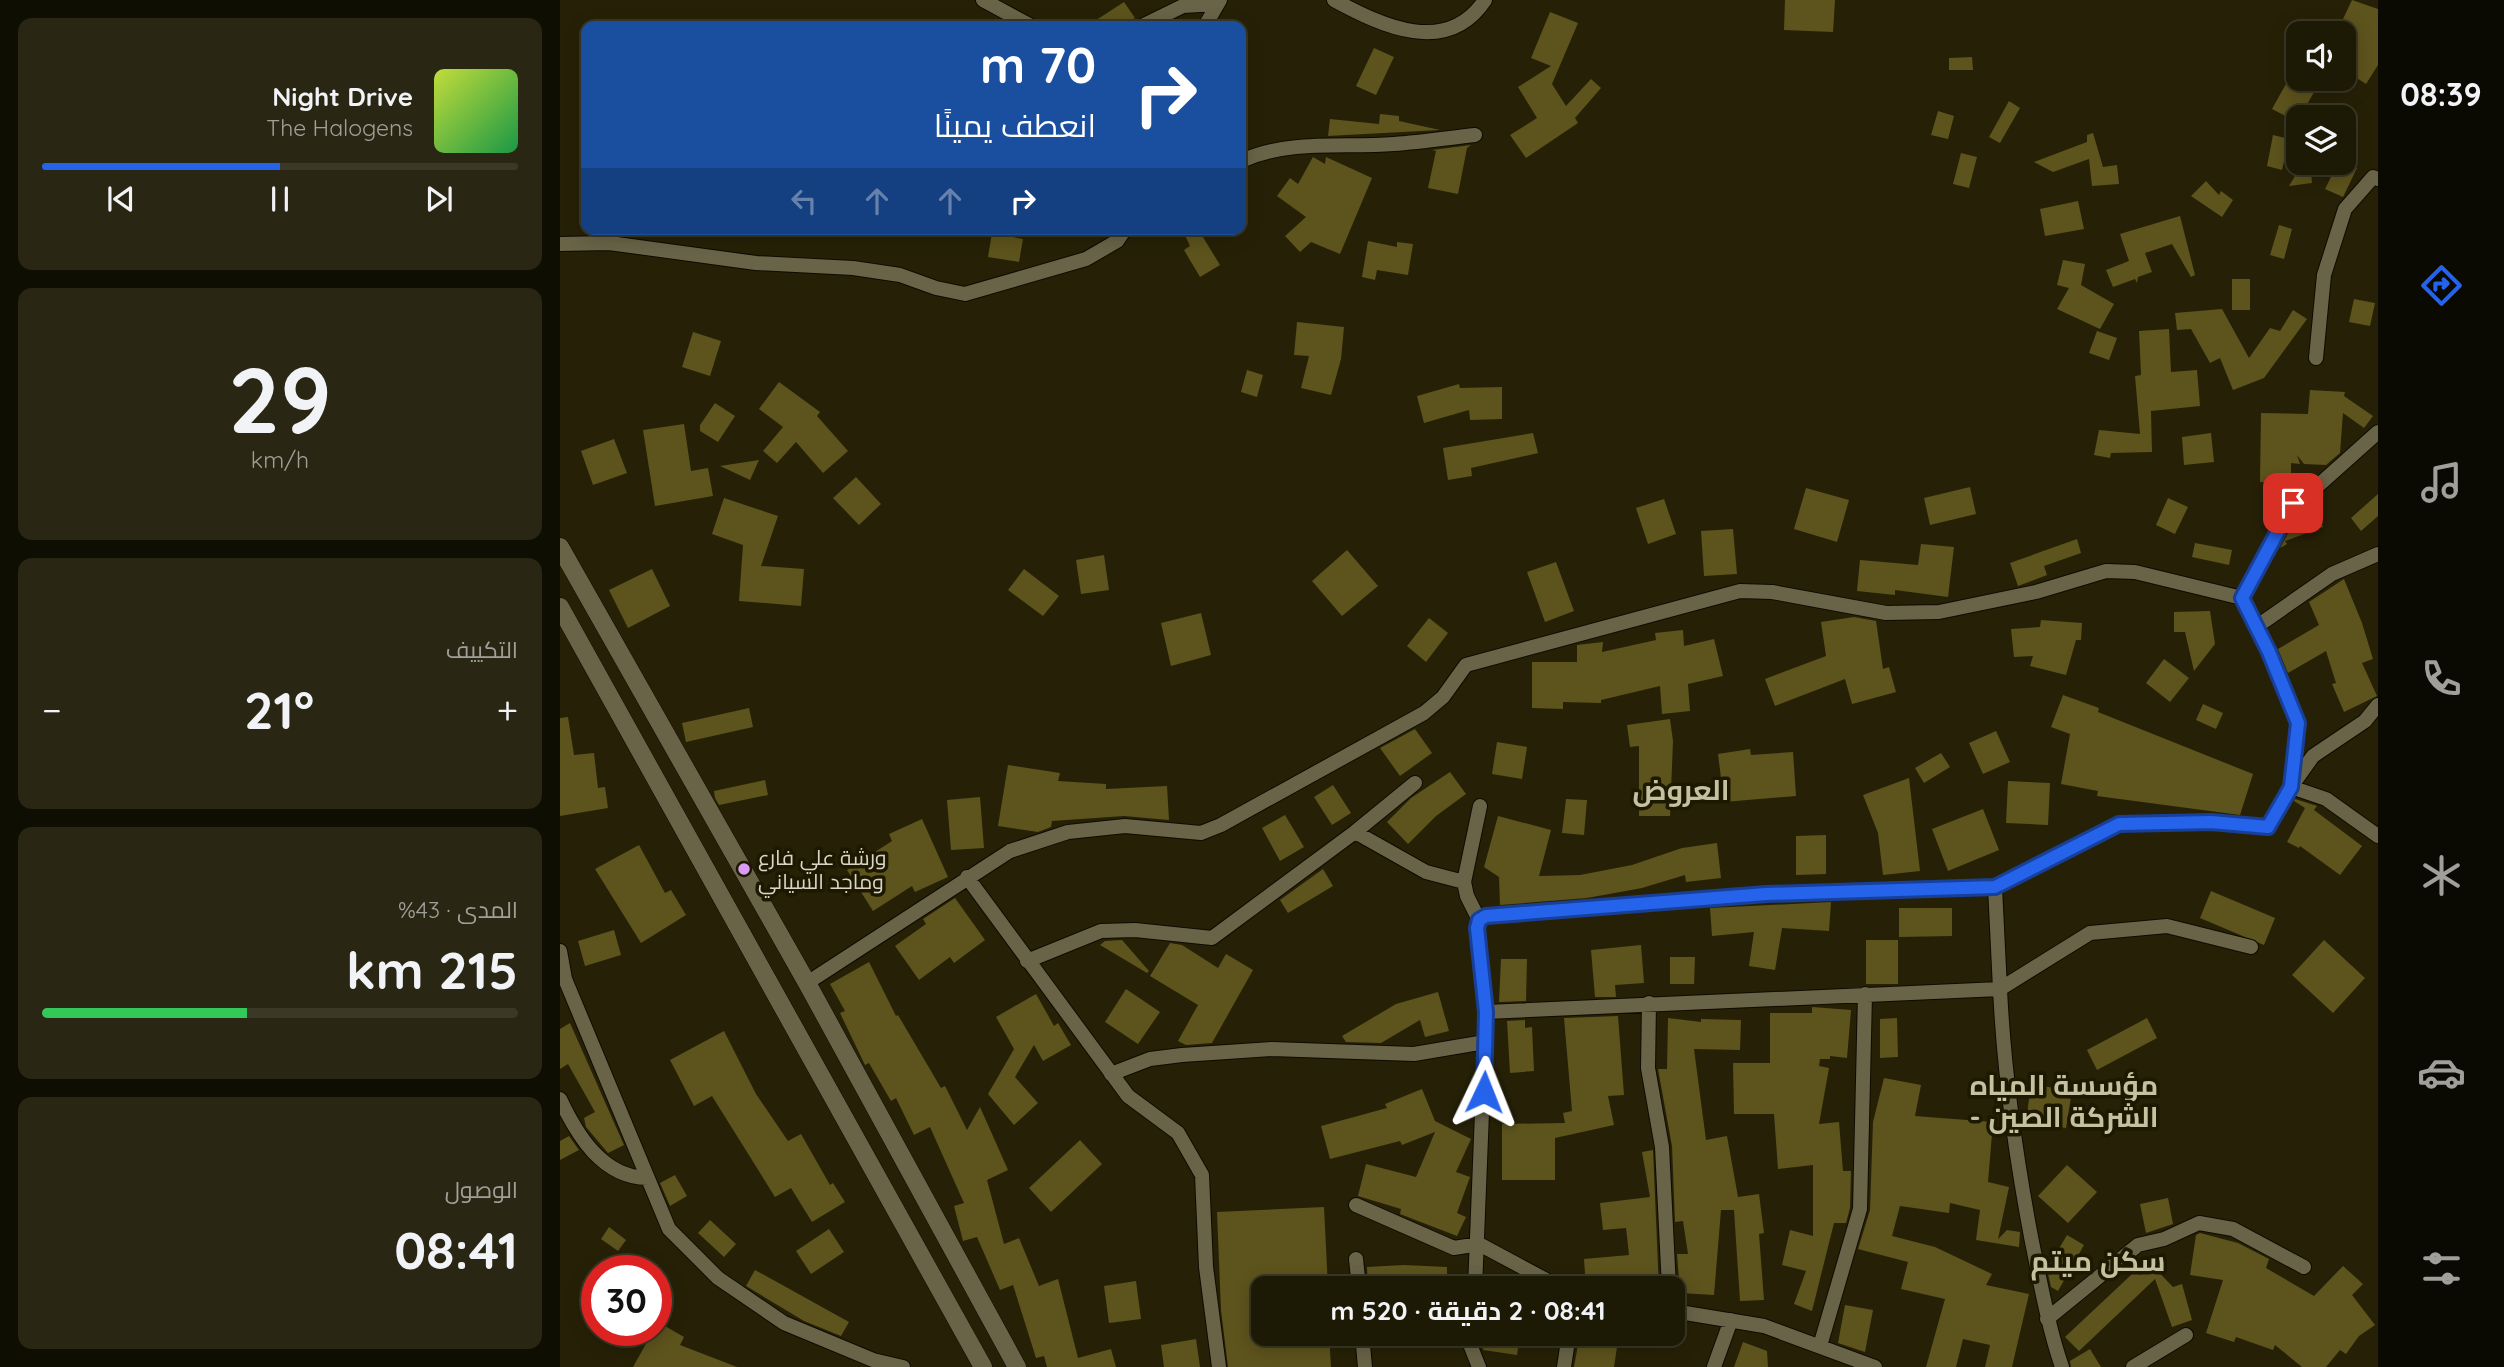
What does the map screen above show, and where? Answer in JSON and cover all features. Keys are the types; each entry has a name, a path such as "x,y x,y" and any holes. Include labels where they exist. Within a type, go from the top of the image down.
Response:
{"main road":[{"path":"560,547 807,983 1017,1367"},
{"path":"560,607 982,1364 1006,1346"},
{"path":"678,819 704,802"}],"street":[{"path":"983,0 1022,21"},
{"path":"1334,0 1366,19 1412,31 1457,29 1474,16 1485,0"},
{"path":"1152,21 1183,6 1219,2"},
{"path":"1208,21 1219,2"},
{"path":"1246,159 1266,150 1292,145 1394,144 1475,135"},
{"path":"2316,358 2323,275 2345,209 2373,177 2378,179"},
{"path":"560,244 610,243 756,263 853,268 900,275 936,288 965,293 1086,259 1117,241 1121,235"},
{"path":"2242,598 2293,503 2311,492 2378,432"},
{"path":"2256,626 2332,575 2378,554"},
{"path":"807,983 1010,851 1068,832 1125,826 1201,833 1221,825 1424,713 1443,697 1466,665 1740,591 1772,592 1886,613 1938,612 2036,592 2106,571 2135,572 2242,598 2298,723 2291,787"},
{"path":"1479,920 1486,916 1766,894 1995,887 2119,824 2211,822 2268,827 2313,756 2365,721 2378,705"},
{"path":"1027,961 1101,931 1135,930 1212,938 1355,832 1415,783"},
{"path":"2291,787 2326,799 2378,836"},
{"path":"1476,1276 1486,1012 1477,928 1479,920 1467,897 1464,882 1480,806"},
{"path":"1355,832 1426,872 1464,882"},
{"path":"967,877 1128,1096 1178,1133 1202,1175 1206,1267 1219,1367"},
{"path":"1995,887 2004,1066 2047,1319 2062,1367"},
{"path":"1486,1012 2000,989 2090,933 2167,926 2251,947"},
{"path":"560,951 565,979 669,1229 718,1278 784,1323 873,1360 903,1367"},
{"path":"1820,1346 1860,1209 1865,994"},
{"path":"1649,1003 1648,1068 1662,1147 1669,1276"},
{"path":"1111,1074 1150,1059 1182,1055 1272,1049 1414,1054 1485,1042"},
{"path":"560,1100 576,1133 606,1164 634,1178 647,1178"},
{"path":"1356,1205 1454,1248 1479,1244 1539,1276"},
{"path":"2047,1319 2138,1245 2164,1239 2199,1223 2213,1223 2233,1229 2304,1267"},
{"path":"1356,1259 1358,1276"},
{"path":"1685,1313 1764,1326 1875,1367"},
{"path":"1714,1367 1731,1320"},
{"path":"2133,1367 2186,1335"},
{"path":"1363,1346 1365,1367"},
{"path":"1471,1346 1479,1367"},
{"path":"1564,1367 1567,1346"}],"building":[{"path":"1785,0 1835,0 1833,32 1784,30"},
{"path":"2352,0 2378,9 2378,65 2366,84 2356,77 2356,21 2343,19"},
{"path":"1124,2 1135,18 1130,21 1095,21"},
{"path":"1550,12 1578,23 1552,84 1566,106 1591,79 1601,88 1575,118 1578,123 1526,158 1510,135 1537,118 1518,87 1551,66 1531,58"},
{"path":"1374,48 1394,57 1376,95 1356,86"},
{"path":"1972,57 1973,70 1949,70 1949,58"},
{"path":"2286,84 2286,91 2315,91 2307,105 2286,105 2286,116 2272,109"},
{"path":"2009,101 2020,108 2000,143 1989,137"},
{"path":"1938,111 1954,116 1948,139 1931,135"},
{"path":"1380,114 1399,116 1399,121 1440,130 1328,136 1330,119 1379,124"},
{"path":"2093,133 2103,167 2117,165 2119,184 2092,186 2089,159 2053,172 2034,162 2087,142 2087,135"},
{"path":"2273,135 2286,138 2282,170 2267,166"},
{"path":"1471,145 1467,148 1458,194 1428,188 1436,151 1432,150"},
{"path":"1961,153 1977,157 1969,188 1953,184"},
{"path":"1313,157 1325,164 1326,157 1372,178 1340,254 1311,242 1300,252 1285,236 1306,217 1277,196 1290,178 1298,184"},
{"path":"2296,175 2311,175 2312,183 2289,186"},
{"path":"2332,175 2354,175 2343,197 2325,189"},
{"path":"2206,181 2219,195 2221,191 2233,200 2222,217 2191,196"},
{"path":"2078,201 2084,229 2045,236 2040,209"},
{"path":"2180,216 2195,275 2191,277 2172,244 2145,253 2152,272 2138,277 2137,283 2135,279 2113,287 2106,270 2129,261 2120,234"},
{"path":"2279,225 2292,229 2284,259 2270,255"},
{"path":"992,235 1023,239 1019,262 988,257"},
{"path":"1185,235 1202,235 1220,265 1200,277 1184,250 1190,246"},
{"path":"1368,241 1397,247 1397,242 1413,244 1408,275 1377,270 1375,280 1362,277"},
{"path":"2063,260 2085,264 2081,285 2114,304 2100,329 2057,309 2069,288 2057,285"},
{"path":"2232,279 2250,279 2250,310 2232,310"},
{"path":"2354,299 2375,303 2370,326 2349,322"},
{"path":"2222,309 2249,358 2270,328 2280,331 2293,310 2307,319 2264,378 2233,390 2220,358 2210,363 2191,329 2177,330 2175,313"},
{"path":"1297,322 1344,327 1341,359 1331,395 1301,388 1309,356 1294,355"},
{"path":"2169,329 2171,372 2197,370 2200,406 2151,411 2152,452 2111,453 2110,458 2094,455 2099,430 2140,434 2135,376 2141,375 2139,331"},
{"path":"2097,331 2117,338 2109,360 2089,353"},
{"path":"693,332 721,341 710,376 682,367"},
{"path":"1247,370 1263,375 1257,397 1241,392"},
{"path":"779,382 820,412 817,416 848,451 823,473 796,442 777,463 763,451 783,427 759,409"},
{"path":"1459,384 1460,388 1502,387 1502,419 1470,420 1469,410 1424,423 1417,396"},
{"path":"2310,390 2345,392 2344,396 2373,416 2364,428 2343,413 2340,453 2326,465 2304,464 2297,455 2300,464 2291,463 2291,483 2260,482 2261,413 2308,414"},
{"path":"715,403 735,416 718,442 700,431 700,425"},
{"path":"684,424 691,471 708,468 713,496 655,506 643,430"},
{"path":"1533,433 1538,453 1471,468 1472,476 1448,480 1443,448"},
{"path":"2211,433 2214,462 2184,465 2182,437"},
{"path":"614,439 627,473 593,485 581,451"},
{"path":"759,460 750,480 720,466"},
{"path":"856,477 881,504 859,525 833,498"},
{"path":"1970,487 1976,514 1930,525 1924,498"},
{"path":"1806,488 1849,500 1837,542 1794,529"},
{"path":"2378,494 2378,516 2361,531 2351,518"},
{"path":"724,498 778,516 761,566 804,569 801,606 739,601 743,545 712,534"},
{"path":"2168,498 2188,507 2175,534 2156,525"},
{"path":"1664,499 1676,534 1648,544 1636,508"},
{"path":"2316,508 2323,527 2285,541 2287,544 2280,548 2292,526 2300,521 2298,515"},
{"path":"1733,529 1737,574 1704,576 1701,531"},
{"path":"2077,539 2081,553 2044,566 2047,575 2018,586 2010,563"},
{"path":"2195,543 2232,550 2229,565 2192,557"},
{"path":"1921,544 1954,547 1948,597 1895,590 1895,595 1857,591 1860,560 1918,565"},
{"path":"1347,550 1378,586 1342,616 1312,581"},
{"path":"1104,555 1109,590 1081,594 1076,560"},
{"path":"1556,562 1574,611 1545,622 1527,572"},
{"path":"652,569 670,606 628,628 609,590"},
{"path":"1024,569 1059,596 1043,616 1008,590"},
{"path":"2344,579 2373,659 2362,663 2377,696 2344,712 2332,684 2336,683 2326,651 2288,673 2278,649 2319,625 2309,602"},
{"path":"2210,611 2215,644 2194,671 2185,632 2174,632 2174,612"},
{"path":"1201,613 1211,655 1171,666 1161,623"},
{"path":"1854,617 1876,621 1883,669 1889,667 1896,692 1852,704 1845,679 1775,706 1765,679 1826,656 1821,622"},
{"path":"1429,618 1448,633 1426,662 1407,646"},
{"path":"2041,620 2082,623 2081,640 2076,640 2066,675 2030,666 2033,656 2014,657 2011,629 2040,627"},
{"path":"1683,630 1684,646 1714,639 1723,676 1688,684 1690,711 1662,714 1660,686 1601,700 1601,703 1563,702 1563,709 1532,708 1532,662 1577,662 1577,645 1603,642 1602,652 1656,640 1655,633"},
{"path":"2164,659 2189,678 2170,702 2146,683"},
{"path":"2063,695 2099,708 2098,712 2253,774 2240,815 2097,796 2098,791 2061,784 2070,734 2051,727"},
{"path":"2203,704 2223,713 2216,729 2196,720"},
{"path":"749,708 753,727 686,742 682,723"},
{"path":"568,717 574,755 594,753 598,788 605,787 608,808 560,816 560,718"},
{"path":"1670,719 1673,741 1670,816 1639,816 1639,746 1630,747 1627,725"},
{"path":"1415,729 1432,753 1400,776 1380,748"},
{"path":"1996,731 2010,762 1983,774 1969,743"},
{"path":"1497,742 1527,747 1522,779 1492,774"},
{"path":"1750,749 1751,755 1793,752 1796,796 1724,802 1718,754"},
{"path":"1941,753 1950,767 1924,783 1915,768"},
{"path":"1008,765 1060,773 1058,781 1106,784 1106,789 1167,786 1169,820 1124,816 1052,821 1051,827 1038,832 998,826"},
{"path":"1450,772 1466,794 1436,816 1408,844 1387,822 1411,798"},
{"path":"1909,778 1920,871 1883,875 1878,833 1863,795"},
{"path":"765,780 768,795 719,805 715,798 714,791"},
{"path":"2008,781 2050,783 2048,825 2006,823"},
{"path":"1333,785 1351,813 1332,825 1314,797"},
{"path":"980,797 984,848 951,850 947,800"},
{"path":"1566,799 1587,800 1584,835 1562,833"},
{"path":"2295,799 2317,806 2314,810 2362,846 2340,875 2300,846 2299,848 2287,842 2305,808 2294,801"},
{"path":"1983,809 1999,850 1948,871 1932,829"},
{"path":"1285,815 1304,847 1280,861 1262,828"},
{"path":"1498,816 1551,830 1539,876 1580,875 1632,865 1682,848 1717,843 1721,878 1686,882 1685,875 1642,888 1587,898 1500,905 1499,877 1484,867"},
{"path":"922,819 948,877 915,892 912,886 873,911 847,870 892,841 889,834"},
{"path":"1826,835 1826,874 1796,875 1796,836"},
{"path":"639,845 665,893 671,890 686,915 641,943 595,869"},
{"path":"1323,869 1333,886 1288,913 1280,900"},
{"path":"2211,891 2275,918 2264,945 2200,918"},
{"path":"955,898 985,940 954,963 950,957 919,980 895,946 926,924 923,919"},
{"path":"1831,902 1829,931 1782,928 1775,970 1749,966 1754,932 1712,936 1710,908"},
{"path":"1899,908 1952,908 1952,936 1899,937"},
{"path":"614,930 621,955 585,966 578,941"},
{"path":"1122,940 1149,971 1147,973 1100,945 1105,941"},
{"path":"1866,940 1898,940 1898,984 1866,984"},
{"path":"2324,940 2365,978 2333,1013 2292,975"},
{"path":"1170,943 1182,945 1218,968 1226,954 1253,970 1212,1043 1186,1045 1178,1041 1198,1005 1150,976"},
{"path":"1641,945 1644,983 1615,985 1616,997 1595,997 1591,950"},
{"path":"1670,957 1695,957 1694,984 1670,984"},
{"path":"1501,959 1527,959 1526,1001 1499,1002"},
{"path":"869,962 896,1016 898,1015 941,1088 945,1086 967,1130 980,1107 1008,1170 987,1180 1004,1244 1019,1238 1039,1286 1058,1279 1078,1358 1111,1349 1116,1367 1047,1367 1044,1356 1036,1358 1013,1285 1000,1290 977,1237 963,1241 954,1206 964,1203 930,1127 914,1135 896,1098 891,1101 869,1063 865,1065 840,1013 845,1011 830,984"},
{"path":"1126,989 1160,1012 1138,1044 1105,1022"},
{"path":"1438,992 1449,1031 1425,1037 1420,1020 1381,1043 1346,1042 1342,1036 1396,1004"},
{"path":"1036,994 1054,1026 1058,1023 1071,1045 1043,1061 1034,1045 1015,1077 1038,1103 1014,1125 988,1094 1014,1049 996,1017"},
{"path":"1812,1007 1851,1010 1847,1058 1830,1056 1830,1059 1820,1059 1819,1066 1829,1068 1819,1124 1839,1122 1843,1171 1851,1171 1850,1208 1846,1223 1834,1223 1812,1311 1794,1304 1806,1271 1782,1265 1790,1230 1813,1236 1813,1165 1778,1169 1774,1114 1734,1114 1733,1063 1770,1063 1770,1013 1812,1013"},
{"path":"1618,1016 1624,1095 1608,1096 1614,1125 1555,1138 1555,1180 1502,1180 1502,1124 1565,1123 1563,1113 1572,1111 1564,1018"},
{"path":"1668,1018 1701,1022 1701,1019 1741,1020 1740,1050 1694,1049 1706,1140 1727,1136 1738,1197 1759,1194 1764,1233 1759,1234 1764,1300 1740,1301 1734,1210 1721,1210 1714,1295 1685,1293 1685,1276 1679,1276 1677,1254 1688,1254 1683,1221 1675,1222 1672,1146 1658,1069 1667,1069"},
{"path":"1897,1018 1898,1057 1880,1058 1880,1019"},
{"path":"2147,1018 2157,1038 2097,1070 2087,1050"},
{"path":"1525,1020 1525,1028 1532,1027 1534,1071 1510,1073 1507,1021"},
{"path":"570,1023 624,1145 608,1153 586,1127 584,1118 595,1112 568,1064 560,1069 560,1029"},
{"path":"724,1031 756,1094 788,1141 801,1134 830,1185 833,1183 845,1202 812,1222 791,1188 775,1197 712,1096 694,1106 670,1060"},
{"path":"1884,1078 1921,1085 1915,1116 1993,1122 1988,1182 2009,1187 1998,1239 2007,1230 2020,1232 2019,1247 1976,1240 1980,1210 1950,1203 1949,1213 1900,1206 1892,1236 1935,1247 1992,1274 1986,1285 2029,1294 2012,1367 1985,1367 1990,1345 1963,1339 1956,1367 1926,1367 1945,1299 1901,1289 1908,1262 1858,1249 1870,1210 1873,1122"},
{"path":"2031,1084 2072,1091 2066,1128 2026,1122"},
{"path":"1422,1089 1435,1121 1471,1139 1456,1172 1470,1177 1457,1213 1466,1217 1457,1236 1400,1214 1401,1209 1358,1196 1366,1164 1416,1177 1435,1132 1402,1145 1400,1141 1330,1159 1321,1126 1387,1108 1385,1104"},
{"path":"569,1136 579,1150 560,1160 560,1141"},
{"path":"1080,1140 1102,1164 1051,1212 1029,1188"},
{"path":"1653,1150 1658,1276 1585,1276 1584,1259 1629,1255 1626,1228 1603,1230 1600,1203 1650,1197 1642,1152"},
{"path":"2067,1165 2097,1192 2068,1223 2038,1196"},
{"path":"675,1175 687,1196 670,1206 660,1183"},
{"path":"2168,1198 2173,1224 2146,1233 2140,1204"},
{"path":"1324,1207 1327,1276 1251,1276 1251,1346 1330,1346 1331,1367 1228,1367 1221,1310 1217,1212"},
{"path":"710,1220 736,1244 724,1257 698,1233"},
{"path":"609,1227 626,1240 618,1251 601,1239"},
{"path":"829,1229 844,1252 811,1274 796,1251"},
{"path":"2200,1233 2238,1243 2269,1259 2266,1268 2314,1296 2343,1266 2363,1284 2352,1295 2375,1325 2359,1336 2346,1354 2340,1350 2326,1367 2302,1367 2275,1345 2273,1350 2236,1337 2234,1342 2206,1333 2223,1280 2190,1275 2196,1235"},
{"path":"2067,1235 2084,1245 2058,1291 2051,1287 2047,1269"},
{"path":"2147,1260 2173,1287 2182,1284 2192,1320 2172,1327 2155,1279 2079,1351 2065,1337"},
{"path":"1367,1267 1447,1267 1447,1276 1367,1276"},
{"path":"755,1270 849,1322 841,1336 804,1321 746,1286"},
{"path":"1136,1281 1141,1319 1109,1323 1104,1286"},
{"path":"1845,1305 1873,1310 1865,1352 1838,1343"},
{"path":"672,1330 684,1337 680,1345 737,1367 633,1367 645,1346 672,1346"},
{"path":"1196,1339 1200,1367 1164,1367 1161,1345"},
{"path":"1743,1342 1767,1351 1768,1367 1734,1367"},
{"path":"1484,1346 1518,1346 1517,1355 1483,1350"},
{"path":"1578,1346 1617,1346 1614,1367 1574,1367"},
{"path":"2090,1349 2101,1367 2071,1367 2070,1361"}],"place":[{"name":"ورشة علي فارع وماجد السياني","path":"744,869"}],"district":[{"name":"العروض","path":"1681,789"},
{"name":"مؤسسة المياه - الشركة الصين","path":"2064,1100"},
{"name":"سكن ميتم","path":"2098,1260"}],"route":[{"path":"1484,1092 1486,1012 1477,928 1479,920 1486,916 1766,894 1995,887 2119,824 2211,822 2268,827 2291,787 2298,723 2269,652 2242,598 2293,503"}]}
